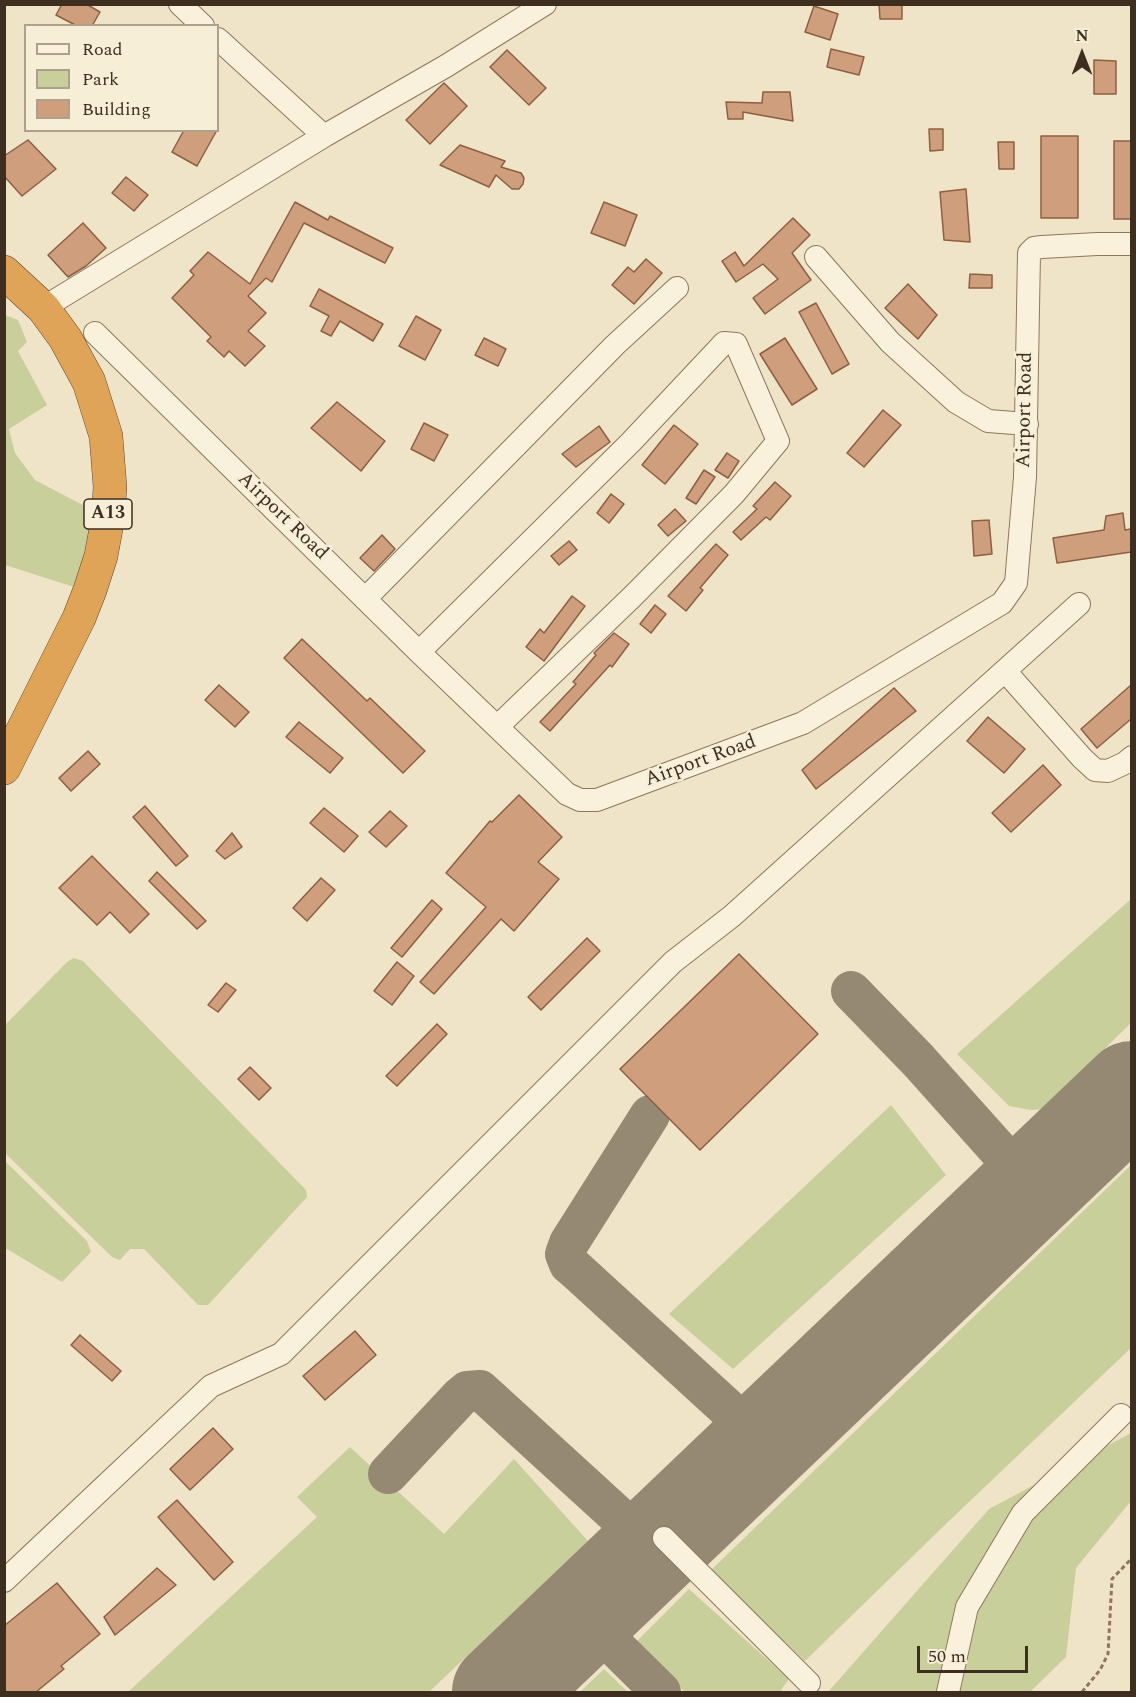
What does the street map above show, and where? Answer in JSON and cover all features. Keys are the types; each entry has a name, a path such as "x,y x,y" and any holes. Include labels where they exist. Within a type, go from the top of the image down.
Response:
{"highway":[{"name":"A13","path":"4,272 43,308 75,356 89,382 98,406 106,436 109,464 109,508 101,555 86,600 4,768"}],"street":[{"path":"180,4 201,24"},
{"path":"43,308 324,136 446,66 546,4"},
{"path":"219,40 324,136"},
{"name":"Airport Road","path":"95,333 419,652 567,794 580,800 597,800 803,723 1002,603 1016,583 1025,477 1029,254 1034,248 1042,247 1131,244"},
{"path":"816,257 890,342 956,402 988,421 1027,424"},
{"path":"365,599 615,345 677,288"},
{"path":"419,652 631,442 724,343 736,344 777,441 734,494 633,596 498,726"},
{"path":"4,1581 211,1386 281,1354 673,962 732,916 1079,603"},
{"path":"1005,671 1095,770 1108,771 1125,763 1131,757"},
{"path":"948,1692 967,1607 1023,1513 1121,1415"},
{"path":"664,1538 809,1683"}],"path":[{"path":"1082,1692 1100,1670 1108,1654 1112,1579 1131,1558"}],"green space":[{"path":"5,315 18,320 27,342 18,351 47,405 9,429 15,453 35,480 96,512 77,588 5,565"},
{"path":"1131,899 1131,1023 1043,1109 1031,1110 1009,1106 957,1054"},
{"path":"74,958 83,961 306,1190 307,1197 208,1305 198,1305 144,1249 130,1249 120,1260 112,1257 5,1153 5,1025 68,961"},
{"path":"891,1105 946,1175 733,1369 669,1314"},
{"path":"4,1160 87,1241 91,1252 62,1282 7,1249 5,1250"},
{"path":"1131,1165 1131,1348 805,1661 710,1571"},
{"path":"1131,1433 1131,1501 1076,1568 1066,1657 1030,1692 828,1692 989,1509"},
{"path":"350,1447 444,1534 514,1459 588,1541 429,1692 128,1692 317,1517 297,1497"},
{"path":"689,1589 789,1679 781,1690 784,1692 685,1692 636,1642"},
{"path":"604,1669 628,1692 580,1692"}],"building":[{"path":"62,4 86,4 100,12 93,24 73,24 56,15"},
{"path":"879,4 902,4 902,19 880,19"},
{"path":"814,6 838,14 830,40 805,32"},
{"path":"831,49 864,57 859,75 827,67"},
{"path":"507,50 546,88 529,105 490,67"},
{"path":"1094,60 1116,61 1116,94 1094,94"},
{"path":"444,83 467,106 430,144 406,120"},
{"path":"763,92 790,92 793,121 743,112 743,119 728,119 726,102 762,103"},
{"path":"929,129 943,129 943,150 930,151"},
{"path":"183,132 216,132 197,166 172,152"},
{"path":"1041,136 1078,136 1078,218 1041,218"},
{"path":"28,140 56,169 22,196 4,176 4,156"},
{"path":"1114,141 1131,141 1131,219 1114,219"},
{"path":"998,142 1014,142 1014,169 999,169"},
{"path":"460,145 505,161 501,167 521,173 524,178 523,184 519,189 512,189 496,175 489,187 440,165"},
{"path":"126,177 148,195 134,211 112,193"},
{"path":"966,189 970,242 944,240 940,192"},
{"path":"295,202 328,220 330,216 393,248 385,263 304,223 272,282 266,278 248,296 266,313 248,331 265,346 245,366 229,351 224,357 207,341 211,337 172,298 194,275 190,271 208,252 250,284"},
{"path":"604,202 637,215 625,246 591,233"},
{"path":"793,218 810,235 792,253 811,280 765,314 753,298 778,279 763,264 736,282 722,261 735,252 744,266"},
{"path":"83,223 106,248 86,266 68,277 48,255"},
{"path":"646,259 662,273 634,304 612,285 628,267 634,272"},
{"path":"970,274 992,275 992,288 969,288"},
{"path":"908,284 937,315 918,339 885,308"},
{"path":"319,289 383,324 373,341 340,321 331,336 321,331 329,316 310,306"},
{"path":"816,303 849,364 832,374 799,312"},
{"path":"416,316 441,330 425,360 399,346"},
{"path":"484,338 506,349 498,366 475,355"},
{"path":"785,338 817,389 792,405 760,354"},
{"path":"337,402 385,441 361,471 311,428"},
{"path":"883,410 901,425 864,467 847,453"},
{"path":"424,423 448,435 434,461 411,449"},
{"path":"674,425 698,444 665,484 642,465"},
{"path":"599,426 610,442 576,467 562,454"},
{"path":"727,453 739,461 728,478 715,470"},
{"path":"704,470 715,477 696,504 686,498"},
{"path":"775,482 791,496 770,520 766,517 741,540 733,532 757,509 753,506"},
{"path":"611,494 624,504 609,523 597,513"},
{"path":"675,509 686,521 668,536 658,525"},
{"path":"1123,513 1125,530 1131,529 1131,552 1057,563 1053,538 1104,530 1106,516"},
{"path":"989,520 992,554 974,556 972,521"},
{"path":"382,535 395,549 374,571 360,558"},
{"path":"569,541 577,550 559,565 551,556"},
{"path":"716,544 728,555 700,588 703,590 686,611 668,596"},
{"path":"572,596 585,606 544,661 526,647 540,629 544,633"},
{"path":"655,605 666,614 651,633 640,624"},
{"path":"614,633 629,644 612,667 610,665 550,731 540,722 576,684 573,682 596,655 594,653"},
{"path":"302,639 367,701 370,698 425,751 403,773 284,658"},
{"path":"219,685 249,712 235,727 205,700"},
{"path":"1131,685 1131,719 1097,748 1081,729"},
{"path":"894,688 916,711 816,789 802,770"},
{"path":"988,717 1025,749 1004,773 967,741"},
{"path":"299,722 343,758 330,773 286,737"},
{"path":"88,751 100,764 71,791 59,778"},
{"path":"1043,765 1061,785 1011,832 992,813"},
{"path":"519,795 562,837 538,862 559,879 514,931 501,919 434,994 420,982 486,907 446,873 490,821 492,822"},
{"path":"145,806 188,856 176,866 133,817"},
{"path":"324,808 358,836 344,852 310,823"},
{"path":"390,811 407,826 386,847 369,832"},
{"path":"232,833 242,847 225,859 216,851"},
{"path":"92,856 149,914 130,933 110,912 97,925 59,888"},
{"path":"157,872 206,921 197,929 149,881"},
{"path":"321,878 335,890 307,921 293,908"},
{"path":"432,900 442,909 402,957 391,948"},
{"path":"587,938 600,951 541,1010 528,997"},
{"path":"739,954 818,1034 700,1150 620,1069"},
{"path":"397,962 414,976 392,1005 374,991"},
{"path":"226,983 236,990 218,1012 208,1005"},
{"path":"437,1024 447,1034 397,1086 386,1076"},
{"path":"250,1067 271,1088 259,1100 238,1079"},
{"path":"355,1331 376,1355 325,1400 303,1376"},
{"path":"80,1335 121,1371 112,1381 71,1345"},
{"path":"213,1428 233,1449 190,1490 170,1469"},
{"path":"177,1500 233,1562 214,1580 158,1517"},
{"path":"157,1568 176,1585 115,1635 104,1617"},
{"path":"57,1583 100,1634 61,1666 64,1669 36,1692 4,1692 4,1626"}],"taxiway":[{"path":"851,991 918,1060 1019,1173 1022,1181 1020,1198"},
{"path":"650,1115 569,1243 565,1254 569,1264 764,1442"},
{"path":"388,1474 461,1396 467,1391 480,1390 653,1548"},
{"path":"583,1615 661,1692"}],"runway":[{"path":"502,1692 1132,1091"}]}
